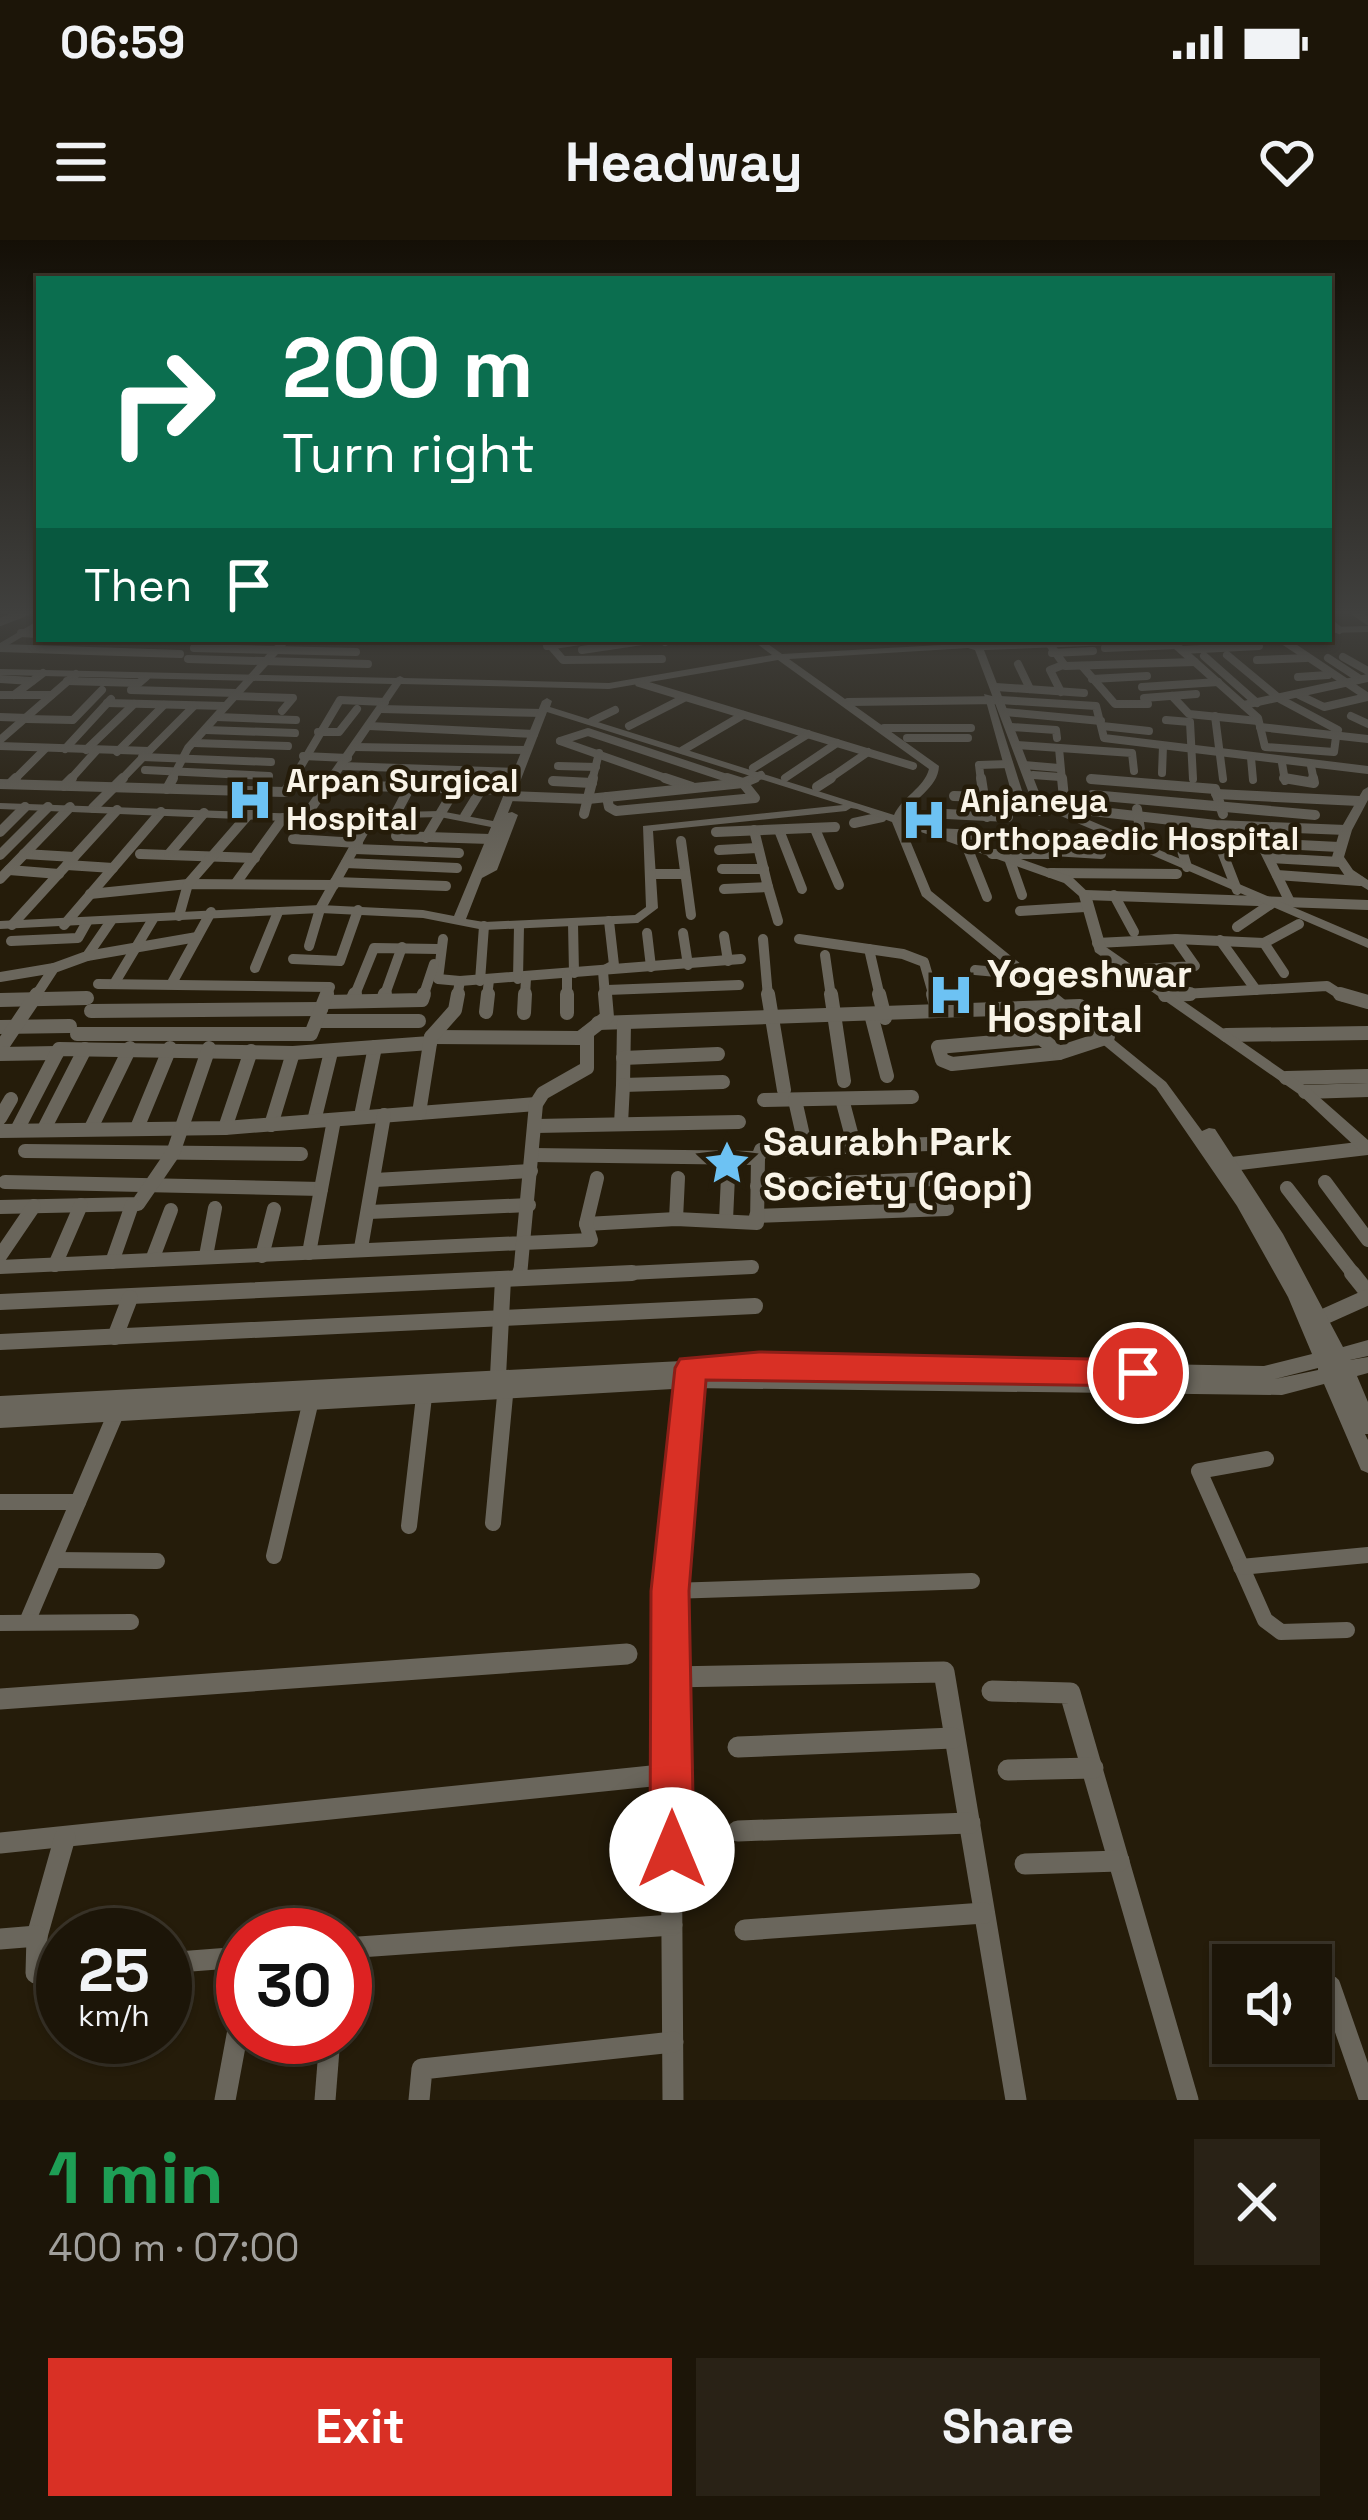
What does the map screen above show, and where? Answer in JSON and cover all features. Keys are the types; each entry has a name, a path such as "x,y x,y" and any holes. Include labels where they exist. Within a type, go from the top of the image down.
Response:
{"street":[{"path":"0,743 47,699"},
{"path":"0,717 73,721 94,699"},
{"path":"65,749 111,699"},
{"path":"166,789 194,742 231,699"},
{"path":"254,710 263,699"},
{"path":"282,711 292,699"},
{"path":"307,814 387,699"},
{"path":"322,1011 352,1001 422,1000 434,979 440,944 453,918 479,875 491,870 518,772 551,699"},
{"path":"629,726 682,699"},
{"path":"687,699 913,766"},
{"path":"853,699 935,772 907,802 903,825 911,874 926,893 964,916 1029,975 1156,1066 1225,1165 1317,1320 1368,1464"},
{"path":"1175,699 1189,714 1368,739"},
{"path":"1201,699 1219,717 1222,779"},
{"path":"1238,699 1259,724 1265,747 1334,752 1337,734"},
{"path":"1251,699 1257,703"},
{"path":"1244,705 1280,699 1337,734"},
{"path":"1307,699 1324,707 1360,699"},
{"path":"5,784 285,792 340,700 448,711 546,710 584,717 742,783 754,800 613,811 607,796"},
{"path":"858,702 998,700 1096,706 1105,738 1368,770"},
{"path":"998,700 1149,731"},
{"path":"998,700 1012,727 1024,807 1368,948"},
{"path":"998,700 1037,802 1182,870"},
{"path":"886,725 909,720 902,701"},
{"path":"930,701 942,715"},
{"path":"965,701 970,728"},
{"path":"107,703 225,706"},
{"path":"64,786 134,704"},
{"path":"117,752 164,705"},
{"path":"93,808 194,706"},
{"path":"693,718 712,706"},
{"path":"345,728 357,709"},
{"path":"479,875 477,868 546,710"},
{"path":"584,717 615,710"},
{"path":"436,731 448,711"},
{"path":"473,733 483,712"},
{"path":"1074,715 1075,741"},
{"path":"661,776 743,716"},
{"path":"1352,716 1368,724"},
{"path":"217,717 296,719"},
{"path":"1166,719 1190,722 1193,779"},
{"path":"758,736 777,725"},
{"path":"886,725 970,728"},
{"path":"886,725 945,773 903,825"},
{"path":"1012,727 1056,730 1065,808 1227,825 1346,830"},
{"path":"319,732 368,728 534,734"},
{"path":"907,738 970,728"},
{"path":"206,730 296,733"},
{"path":"695,788 557,740 584,731 647,752 757,772 1073,884 1085,901 1097,943 1125,970 1286,1078 1367,1148"},
{"path":"330,785 588,799 677,790 742,783 808,734"},
{"path":"596,753 614,741"},
{"path":"194,742 288,746"},
{"path":"0,743 271,763"},
{"path":"785,778 837,743"},
{"path":"987,817 980,765 1018,759 1058,743 1132,753 1135,844"},
{"path":"1162,773 1163,746"},
{"path":"5,784 45,748"},
{"path":"303,756 348,757 426,748 527,750"},
{"path":"390,850 426,748"},
{"path":"433,770 444,749"},
{"path":"473,771 482,750"},
{"path":"1098,751 1094,775 1216,789 1227,825"},
{"path":"627,764 647,752"},
{"path":"817,787 868,752"},
{"path":"584,814 596,753"},
{"path":"348,757 369,767 518,772"},
{"path":"1251,758 1253,780"},
{"path":"1018,759 1060,773"},
{"path":"1282,763 1285,782 1314,783 1311,766"},
{"path":"558,766 596,767"},
{"path":"357,786 369,767"},
{"path":"309,946 320,909 394,768"},
{"path":"145,770 268,776"},
{"path":"553,782 592,783"},
{"path":"185,813 205,789"},
{"path":"426,838 455,789"},
{"path":"169,854 236,790"},
{"path":"465,816 481,790"},
{"path":"677,790 683,806"},
{"path":"179,916 188,884 268,791"},
{"path":"1216,794 1364,800 1346,830 1339,855"},
{"path":"1092,795 1315,814"},
{"path":"954,796 984,797"},
{"path":"0,806 283,818 440,814 496,825"},
{"path":"3,827 25,807"},
{"path":"8,864 48,807"},
{"path":"8,930 211,912 320,909 453,918 484,926 609,922 648,915 653,874 646,830 650,826 861,807"},
{"path":"8,864 70,808"},
{"path":"8,930 117,810"},
{"path":"716,832 835,827 816,810"},
{"path":"64,925 161,812"},
{"path":"946,814 1008,818"},
{"path":"236,883 283,818"},
{"path":"854,823 1047,834 1053,851"},
{"path":"903,825 936,892 1161,1085 1225,1165"},
{"path":"815,829 839,885"},
{"path":"754,830 778,921"},
{"path":"779,830 802,890"},
{"path":"396,836 490,839"},
{"path":"1178,837 1182,870"},
{"path":"293,839 459,853"},
{"path":"682,841 691,915"},
{"path":"1218,841 1237,894"},
{"path":"1119,848 1135,844"},
{"path":"967,847 987,897"},
{"path":"719,850 758,848"},
{"path":"140,854 255,858"},
{"path":"992,854 1101,854"},
{"path":"1289,900 1269,858 1339,855"},
{"path":"1339,855 1364,883"},
{"path":"1009,858 1022,895"},
{"path":"346,863 457,868"},
{"path":"8,864 113,868"},
{"path":"8,864 67,865"},
{"path":"722,869 764,868"},
{"path":"1050,873 1182,870"},
{"path":"653,874 685,874"},
{"path":"1277,875 1364,883"},
{"path":"90,894 188,884 446,886"},
{"path":"724,889 768,887"},
{"path":"1020,911 1114,896 1237,894"},
{"path":"1114,896 1134,932"},
{"path":"1238,927 1265,904 1289,900 1368,904"},
{"path":"1265,904 1299,924 1368,948"},
{"path":"292,959 340,961 358,910"},
{"path":"172,982 211,912"},
{"path":"255,968 278,912"},
{"path":"114,984 153,919"},
{"path":"87,956 111,921"},
{"path":"8,930 78,938 87,922"},
{"path":"603,971 614,965 609,922"},
{"path":"567,1013 573,923"},
{"path":"1097,943 1176,939 1264,943 1299,924"},
{"path":"484,926 486,1012"},
{"path":"519,926 524,1013"},
{"path":"646,933 650,967"},
{"path":"683,933 688,965"},
{"path":"434,979 484,981 735,960 724,936"},
{"path":"0,977 197,937"},
{"path":"799,938 924,962 937,1009"},
{"path":"763,939 770,1021 806,1149"},
{"path":"1125,970 1196,966 1176,939"},
{"path":"1220,940 1256,990"},
{"path":"1264,943 1285,973"},
{"path":"352,1001 374,948 440,944"},
{"path":"383,1000 402,947"},
{"path":"869,949 887,1076"},
{"path":"825,955 844,1081"},
{"path":"0,1052 54,968"},
{"path":"975,970 1029,975"},
{"path":"0,1052 209,1048 293,1053 430,1040 580,1038 608,1017 603,971"},
{"path":"419,1113 430,1040 455,1010 460,981"},
{"path":"0,1027 311,1034 331,987 98,984"},
{"path":"607,990 739,985"},
{"path":"1165,995 1332,986 1350,1000 1368,1001"},
{"path":"0,1000 322,1011 419,1021"},
{"path":"592,1028 1073,1006"},
{"path":"621,1124 624,1023"},
{"path":"493,1523 503,1381 502,1318 523,1243 536,1104 543,1093 587,1068 592,1028"},
{"path":"1226,1035 1368,1033"},
{"path":"1059,1053 1041,1038 938,1048 947,1064 1059,1053 1108,1037"},
{"path":"361,1116 375,1047"},
{"path":"91,1128 130,1048"},
{"path":"136,1127 170,1048"},
{"path":"0,1207 138,1204 172,1153 209,1048"},
{"path":"44,1129 85,1049"},
{"path":"225,1128 250,1051"},
{"path":"314,1120 331,1052"},
{"path":"17,1130 57,1053"},
{"path":"271,1125 293,1053"},
{"path":"623,1058 718,1054"},
{"path":"1286,1078 1368,1076"},
{"path":"623,1085 723,1082"},
{"path":"1305,1092 1368,1090"},
{"path":"764,1100 789,1095 912,1097"},
{"path":"0,1099 11,1099 0,1118"},
{"path":"842,1099 855,1148"},
{"path":"0,1131 225,1128 536,1104"},
{"path":"361,1248 383,1115"},
{"path":"309,1253 334,1120"},
{"path":"536,1126 739,1122"},
{"path":"1351,1132 1368,1132"},
{"path":"586,1224 676,1219 757,1223 761,1150 929,1144"},
{"path":"1225,1165 1367,1148"},
{"path":"26,1151 301,1154"},
{"path":"375,1180 532,1163 758,1158"},
{"path":"726,1220 728,1176"},
{"path":"0,1267 586,1242 593,1234 586,1224 597,1178"},
{"path":"676,1219 677,1178"},
{"path":"757,1186 934,1179"},
{"path":"5,1182 321,1189"},
{"path":"1325,1182 1368,1240"},
{"path":"1287,1188 1368,1295 1317,1320"},
{"path":"55,1265 81,1205"},
{"path":"112,1262 132,1205"},
{"path":"369,1212 529,1205"},
{"path":"0,1256 34,1206"},
{"path":"206,1256 214,1208"},
{"path":"262,1256 274,1209"},
{"path":"756,1216 947,1209"},
{"path":"152,1260 171,1210"},
{"path":"0,1302 752,1267"},
{"path":"115,1337 130,1298"},
{"path":"0,1342 755,1306"},
{"path":"0,1404 119,1405 691,1374 1282,1387 1368,1348"},
{"path":"1335,1365 1368,1365"},
{"path":"1335,1365 1368,1426"},
{"path":"673,2100 670,1591 691,1374"},
{"path":"409,1526 425,1388"},
{"path":"274,1556 313,1395"},
{"path":"0,1420 119,1405"},
{"path":"28,1622 119,1405"},
{"path":"1266,1459 1198,1471 1265,1620 1275,1630 1347,1630"},
{"path":"0,1502 78,1502"},
{"path":"1241,1567 1368,1555"},
{"path":"54,1560 157,1561"},
{"path":"670,1591 972,1581"},
{"path":"0,1623 131,1622"},
{"path":"0,1699 627,1654"},
{"path":"671,1677 944,1672 1016,2100"},
{"path":"992,1690 1070,1693 1188,2100"},
{"path":"738,1747 953,1738"},
{"path":"1008,1771 1093,1768"},
{"path":"0,1843 671,1774"},
{"path":"738,1831 970,1823"},
{"path":"45,1908 65,1837"},
{"path":"1025,1864 1120,1862"},
{"path":"745,1930 984,1913"},
{"path":"372,1946 672,1925"},
{"path":"0,1939 36,1936"},
{"path":"1332,1992 1368,2095"},
{"path":"419,2100 422,2069 673,2042"},
{"path":"225,2100 232,2064"},
{"path":"325,2100 328,2064"}],"place":[{"name":"Arpan Surgical Hospital","path":"250,800"},
{"name":"Anjaneya Orthopaedic Hospital","path":"924,820"},
{"name":"Yogeshwar Hospital","path":"951,995"},
{"name":"Saurabh Park Society (Gopi)","path":"727,1163"}],"route":[{"path":"672,1850 670,1591 691,1368 759,1365 1138,1373"}]}
